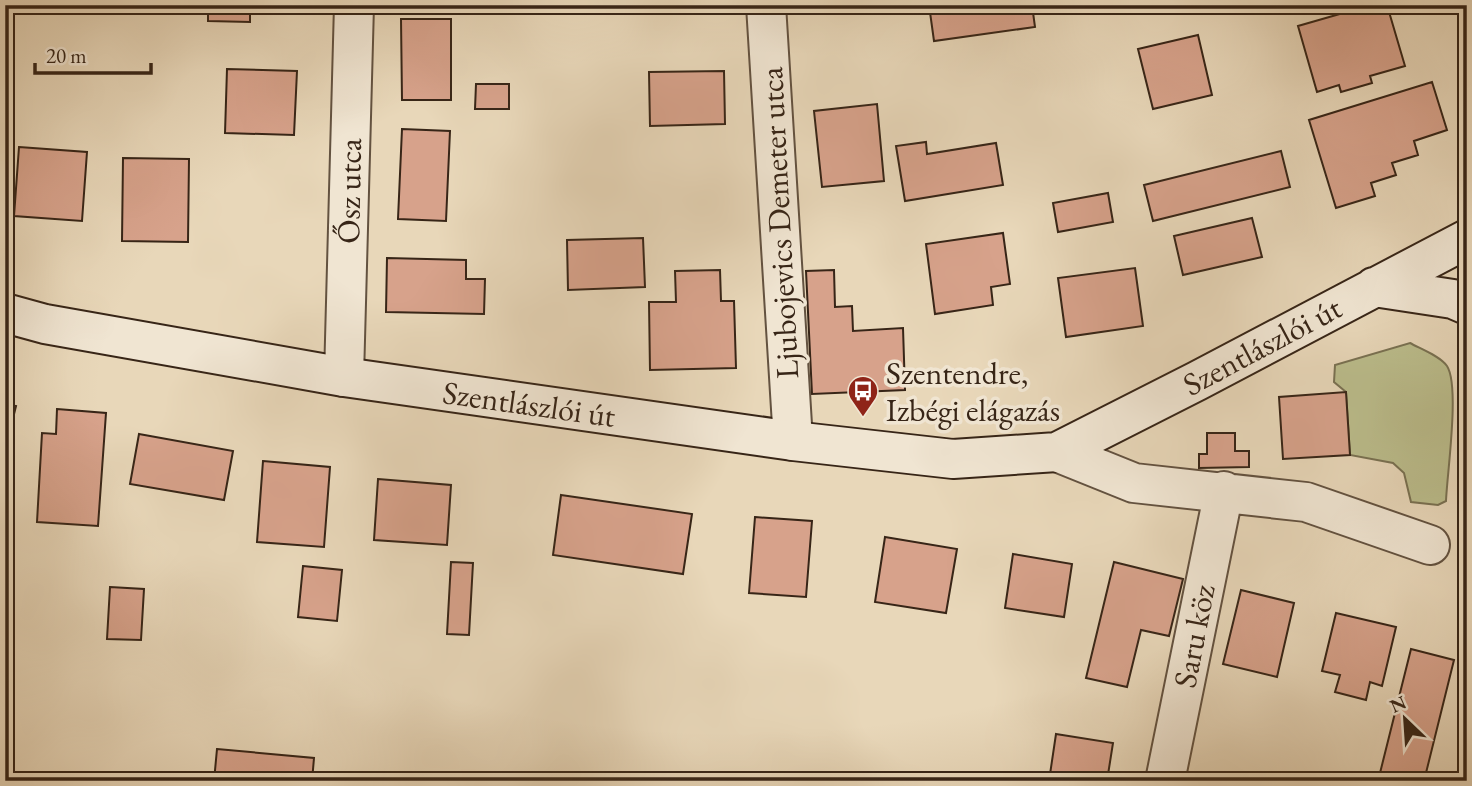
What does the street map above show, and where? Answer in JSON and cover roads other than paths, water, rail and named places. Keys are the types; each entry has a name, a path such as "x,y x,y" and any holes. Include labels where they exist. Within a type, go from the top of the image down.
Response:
{"main road":[{"name":"Ősz utca","path":"344,377 354,5"},
{"name":"Ljubojevics Demeter utca","path":"766,5 793,441"},
{"name":"Szentlászlói út","path":"5,313 45,324 344,377 793,441 953,459 1057,452 1467,239"},
{"path":"1374,287 1453,299 1467,305"},
{"name":"Szentlászlói út","path":"1057,452 1134,483 1306,502 1430,545"},
{"name":"Saru köz","path":"1165,781 1224,491"}],"place":[{"name":"Szentendre, Izbégi elágazás","path":"863,418"}]}
